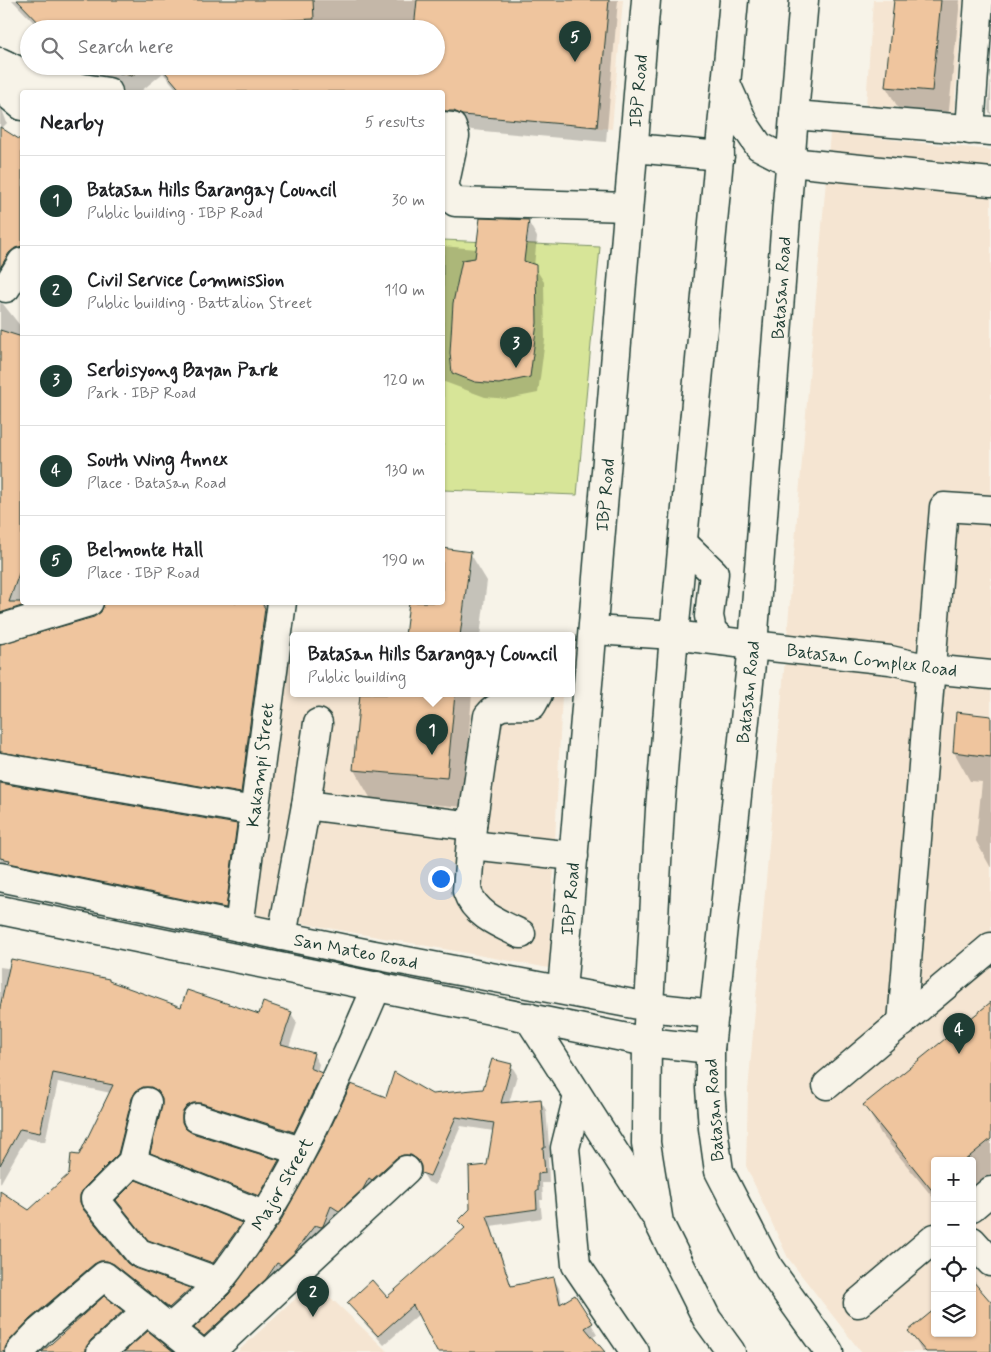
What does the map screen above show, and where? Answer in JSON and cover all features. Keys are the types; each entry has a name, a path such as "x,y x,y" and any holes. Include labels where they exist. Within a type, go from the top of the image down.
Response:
{"main road":[{"name":"IBP Road","path":"562,990 574,856 580,684 594,630 646,0"},
{"path":"660,1223 646,1143 646,1042 650,1007 660,809 674,635 734,0"},
{"name":"Batasan Road","path":"804,0 753,645 710,1050 710,1096 719,1171 769,1268 829,1352"},
{"path":"794,115 980,130 979,0"},
{"path":"3,64 20,72"},
{"path":"3,64 11,106"},
{"path":"26,75 39,81 95,90"},
{"path":"726,84 744,124 759,146 790,162 991,182"},
{"path":"445,126 452,127 455,131 445,182"},
{"path":"634,148 720,156"},
{"path":"445,189 456,202 628,208"},
{"path":"10,290 20,267"},
{"path":"902,1023 944,507 991,510"},
{"path":"683,543 714,573 709,616 712,631 722,641"},
{"path":"0,629 79,605"},
{"name":"Kakampi Street","path":"239,927 282,605"},
{"name":"Batasan Complex Road","path":"594,630 674,635 890,660 930,669 991,675"},
{"path":"521,934 480,912 470,899 467,891 471,835 488,716 493,709 502,705 532,704 536,697"},
{"path":"282,936 306,805 318,722"},
{"path":"0,767 254,811"},
{"path":"306,805 574,856"},
{"name":"San Mateo Road","path":"0,877 282,936 650,1007 714,1014"},
{"name":"San Mateo Road","path":"0,910 646,1042 710,1050"},
{"path":"827,1085 991,948"},
{"name":"Major Street","path":"171,1328 219,1282 266,1216 320,1118 377,986"},
{"path":"528,1017 660,1223 707,1319 731,1352"},
{"path":"578,1096 565,1148 576,1265 634,1352"},
{"path":"147,1102 132,1162 95,1199 139,1253 219,1282"},
{"path":"197,1118 301,1151"},
{"path":"132,1162 266,1216"},
{"path":"210,1352 406,1170"},
{"path":"976,1204 991,1192"},
{"path":"858,1303 931,1241"},
{"path":"976,1245 991,1262"},
{"path":"20,1352 40,1331 104,1276 199,1352"},
{"path":"101,1352 148,1310"}],"shaded area":[{"path":"229,0 623,0 612,129 445,113 445,90 216,90 219,75 445,75 445,20 226,20"},
{"path":"873,0 963,0 954,112 866,105"},
{"path":"830,133 991,150 991,1352 861,1352 788,1258 746,1166 748,1091"},
{"path":"285,649 290,650 290,697 562,697 549,968 256,915"},
{"path":"314,1282 388,1352 237,1352"}],"green space":[{"path":"445,240 600,247 577,495 445,490"}],"building":[{"path":"17,0 313,0 314,19 290,20 36,20"},
{"path":"417,0 609,0 597,127 462,115 454,111 445,111 445,90 180,90 168,75 445,75 445,20 415,20"},
{"path":"894,0 941,0 932,91 885,87"},
{"path":"0,127 20,140 20,247 9,253 0,268"},
{"path":"480,218 529,220 524,261 536,265 537,323 530,377 499,384 475,382 452,373 450,353 453,303 462,260 475,258"},
{"path":"0,330 20,336 20,571 9,602 20,602 20,605 25,605 0,613"},
{"path":"445,548 471,552 461,632 405,632 409,605 445,605"},
{"path":"103,605 263,605 265,608 241,793 0,752 0,644 94,617 101,612"},
{"path":"360,697 455,697 447,778 353,770"},
{"path":"956,712 991,716 991,757 953,752"},
{"path":"0,783 237,824 226,908 9,863 10,860 0,858"},
{"path":"11,959 109,979 109,981 181,1007 187,990 259,1014 263,1002 292,1012 281,1044 314,1053 310,1068 322,1073 294,1132 201,1103 193,1103 187,1106 182,1113 182,1122 185,1128 192,1133 279,1160 259,1196 150,1153 162,1106 162,1098 158,1091 151,1087 143,1087 136,1091 132,1098 118,1154 84,1188 80,1195 80,1202 83,1209 127,1263 134,1268 191,1288 169,1308 114,1264 100,1261 94,1264 30,1319 9,1341 5,1352 0,1352 0,1191 29,1210 69,1174 71,1154 79,1155 113,1085 53,1073 40,1133 20,1129 0,1165 0,1007"},
{"path":"991,1002 991,1139 969,1157 931,1157 931,1189 863,1105"},
{"path":"492,1059 512,1064 501,1103 541,1099 545,1173 538,1174 538,1191 536,1191 537,1209 487,1216 511,1286 554,1277 560,1304 575,1295 593,1323 585,1328 605,1352 437,1352 413,1305 378,1336 347,1303 372,1280 387,1297 465,1228 458,1221 470,1209 469,1167 487,1165 494,1123 456,1117 430,1176 421,1173 421,1166 418,1160 411,1155 403,1155 396,1158 372,1180 369,1178 363,1189 339,1211 331,1206 323,1226 315,1225 294,1253 281,1265 277,1263 266,1279 204,1336 194,1328 229,1294 280,1222 322,1146 351,1084 386,1097 394,1072 432,1094 483,1089"},
{"path":"136,1180 242,1223 213,1263 148,1240 116,1200"},
{"path":"976,1285 991,1302 991,1352 926,1352 908,1331 931,1312 931,1337 976,1337"},
{"path":"104,1296 123,1311 91,1340 86,1347 86,1352 42,1352"},
{"path":"148,1331 174,1352 124,1352"}],"place":[{"name":"Belmonte Hall","path":"575,62"},
{"name":"Serbisyong Bayan Park","path":"516,368"},
{"name":"Batasan Hills Barangay Council","path":"432,755"},
{"name":"South Wing Annex","path":"959,1054"},
{"name":"Civil Service Commission","path":"313,1317"}]}
